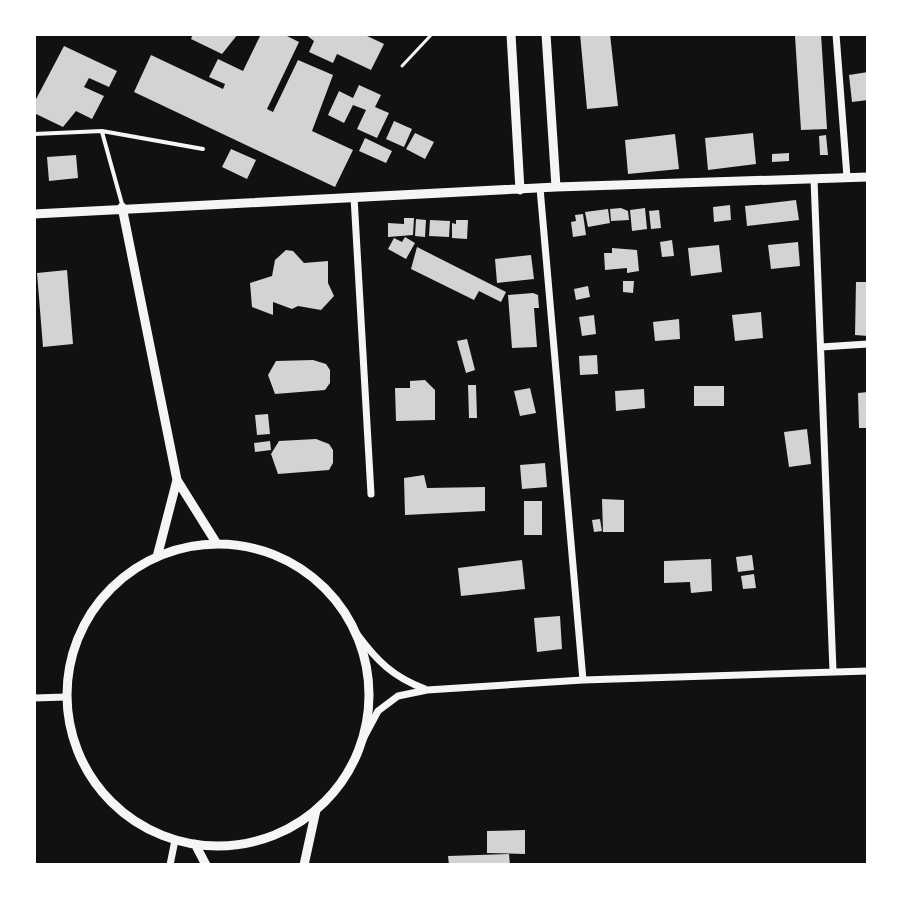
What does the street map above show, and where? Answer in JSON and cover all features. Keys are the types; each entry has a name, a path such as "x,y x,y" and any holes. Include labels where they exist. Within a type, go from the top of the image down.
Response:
{"street":[{"path":"511,34 520,190"},
{"path":"546,34 556,187"},
{"path":"836,34 847,177"},
{"path":"34,214 122,207 556,187 868,177"},
{"path":"814,179 833,671"},
{"path":"540,188 583,680"},
{"path":"354,197 371,494"},
{"path":"122,207 177,480 217,544"},
{"path":"821,347 868,344"},
{"path":"157,557 177,480"},
{"path":"427,690 398,679 382,666 333,597 300,569 260,550 217,544 157,557 126,575 91,614 75,645 66,697 70,729 80,759 97,787 119,810 145,828 175,840 217,846 259,840 280,833 316,810 342,781 378,711 398,696 427,690 583,680 868,671"},
{"path":"357,634 366,663 369,694 363,739"},
{"path":"34,698 66,697"},
{"path":"304,865 316,810"},
{"path":"170,865 175,840"},
{"path":"195,844 206,865"}],"lane":[{"path":"102,131 122,207"},
{"path":"34,134 102,131 203,149"}],"path":[{"path":"402,66 432,34"}],"building":[{"path":"193,34 238,34 222,54 191,39"},
{"path":"261,34 283,34 299,42 267,109 273,112 298,60 333,75 312,131 353,150 335,187 134,92 151,55 223,89 225,84 209,77 218,59 243,71"},
{"path":"305,34 363,34 384,44 371,70 337,54 333,63 309,52 314,41"},
{"path":"580,34 610,34 618,106 587,109"},
{"path":"821,34 827,129 801,130 795,36"},
{"path":"64,46 117,71 109,87 89,78 84,87 104,96 92,119 76,111 63,127 34,113 34,103"},
{"path":"868,72 868,100 852,102 849,75"},
{"path":"359,85 381,95 375,107 389,113 377,138 357,129 366,110 353,105 344,123 328,115 339,91 353,98"},
{"path":"394,121 412,129 404,147 386,139"},
{"path":"415,133 434,142 425,159 406,149"},
{"path":"753,133 756,164 708,170 705,138"},
{"path":"675,134 679,169 628,174 625,140"},
{"path":"826,135 828,155 820,155 819,136"},
{"path":"365,138 392,151 386,163 359,151"},
{"path":"231,149 256,160 247,179 222,167"},
{"path":"789,153 789,161 772,162 772,154"},
{"path":"76,155 78,178 49,181 47,157"},
{"path":"796,200 799,220 747,226 745,206"},
{"path":"730,205 731,220 714,222 713,207"},
{"path":"645,208 647,229 632,231 630,210"},
{"path":"608,209 610,223 588,227 585,212"},
{"path":"610,209 628,211 629,220 611,221"},
{"path":"659,210 661,228 651,229 649,211"},
{"path":"583,214 586,235 573,237 571,222 576,221 575,215"},
{"path":"404,218 414,218 413,235 388,237 388,223 404,224"},
{"path":"416,219 426,220 425,237 415,236"},
{"path":"430,220 450,221 449,237 429,236"},
{"path":"456,220 468,220 467,239 452,238 452,223 456,224"},
{"path":"405,237 415,243 406,259 388,249 394,238 402,242"},
{"path":"672,240 674,256 662,257 660,242"},
{"path":"798,242 800,266 771,269 768,245"},
{"path":"719,245 722,272 691,276 688,248"},
{"path":"417,247 506,292 501,302 479,291 474,300 411,269"},
{"path":"612,248 637,250 639,271 627,273 627,268 605,270 604,253 612,253"},
{"path":"286,250 293,251 304,263 328,261 328,283 334,296 321,310 298,306 292,309 273,302 273,315 252,307 250,283 272,276 275,260"},
{"path":"531,255 534,279 497,283 495,259"},
{"path":"67,270 73,344 43,347 37,273"},
{"path":"623,281 634,281 633,293 623,292"},
{"path":"856,282 868,282 868,336 855,335"},
{"path":"588,286 590,297 576,300 574,289"},
{"path":"508,295 538,295 539,308 534,308 537,347 512,348"},
{"path":"761,312 763,338 735,341 732,315"},
{"path":"594,315 596,334 582,336 579,317"},
{"path":"679,319 680,339 655,341 653,322"},
{"path":"467,339 475,370 466,373 457,341"},
{"path":"597,355 598,374 580,375 579,356"},
{"path":"313,360 326,364 330,370 330,383 325,390 275,394 268,375 276,361"},
{"path":"425,380 435,390 435,420 396,421 395,388 410,388 410,381"},
{"path":"468,385 476,385 477,418 469,418"},
{"path":"694,386 724,386 724,406 694,406"},
{"path":"530,388 536,413 520,416 514,391"},
{"path":"644,389 645,408 616,411 615,391"},
{"path":"868,392 868,428 859,428 858,393"},
{"path":"268,414 270,434 257,435 255,415"},
{"path":"807,429 811,464 789,467 784,432"},
{"path":"316,439 329,444 333,450 333,463 329,470 278,474 271,454 279,441"},
{"path":"270,441 271,450 255,452 254,443"},
{"path":"545,463 547,487 522,489 520,465"},
{"path":"424,475 427,488 485,487 485,511 405,515 404,478"},
{"path":"602,499 624,500 624,532 603,532"},
{"path":"524,501 542,501 542,535 524,535"},
{"path":"600,519 602,531 594,532 592,520"},
{"path":"752,555 754,570 738,572 736,557"},
{"path":"711,559 712,591 691,593 690,582 664,583 664,561"},
{"path":"522,560 525,589 461,596 458,568"},
{"path":"754,574 756,588 743,589 741,576"},
{"path":"560,616 562,649 537,652 534,618"},
{"path":"525,830 525,854 487,853 487,831"},
{"path":"509,854 510,865 449,865 448,856"}]}
